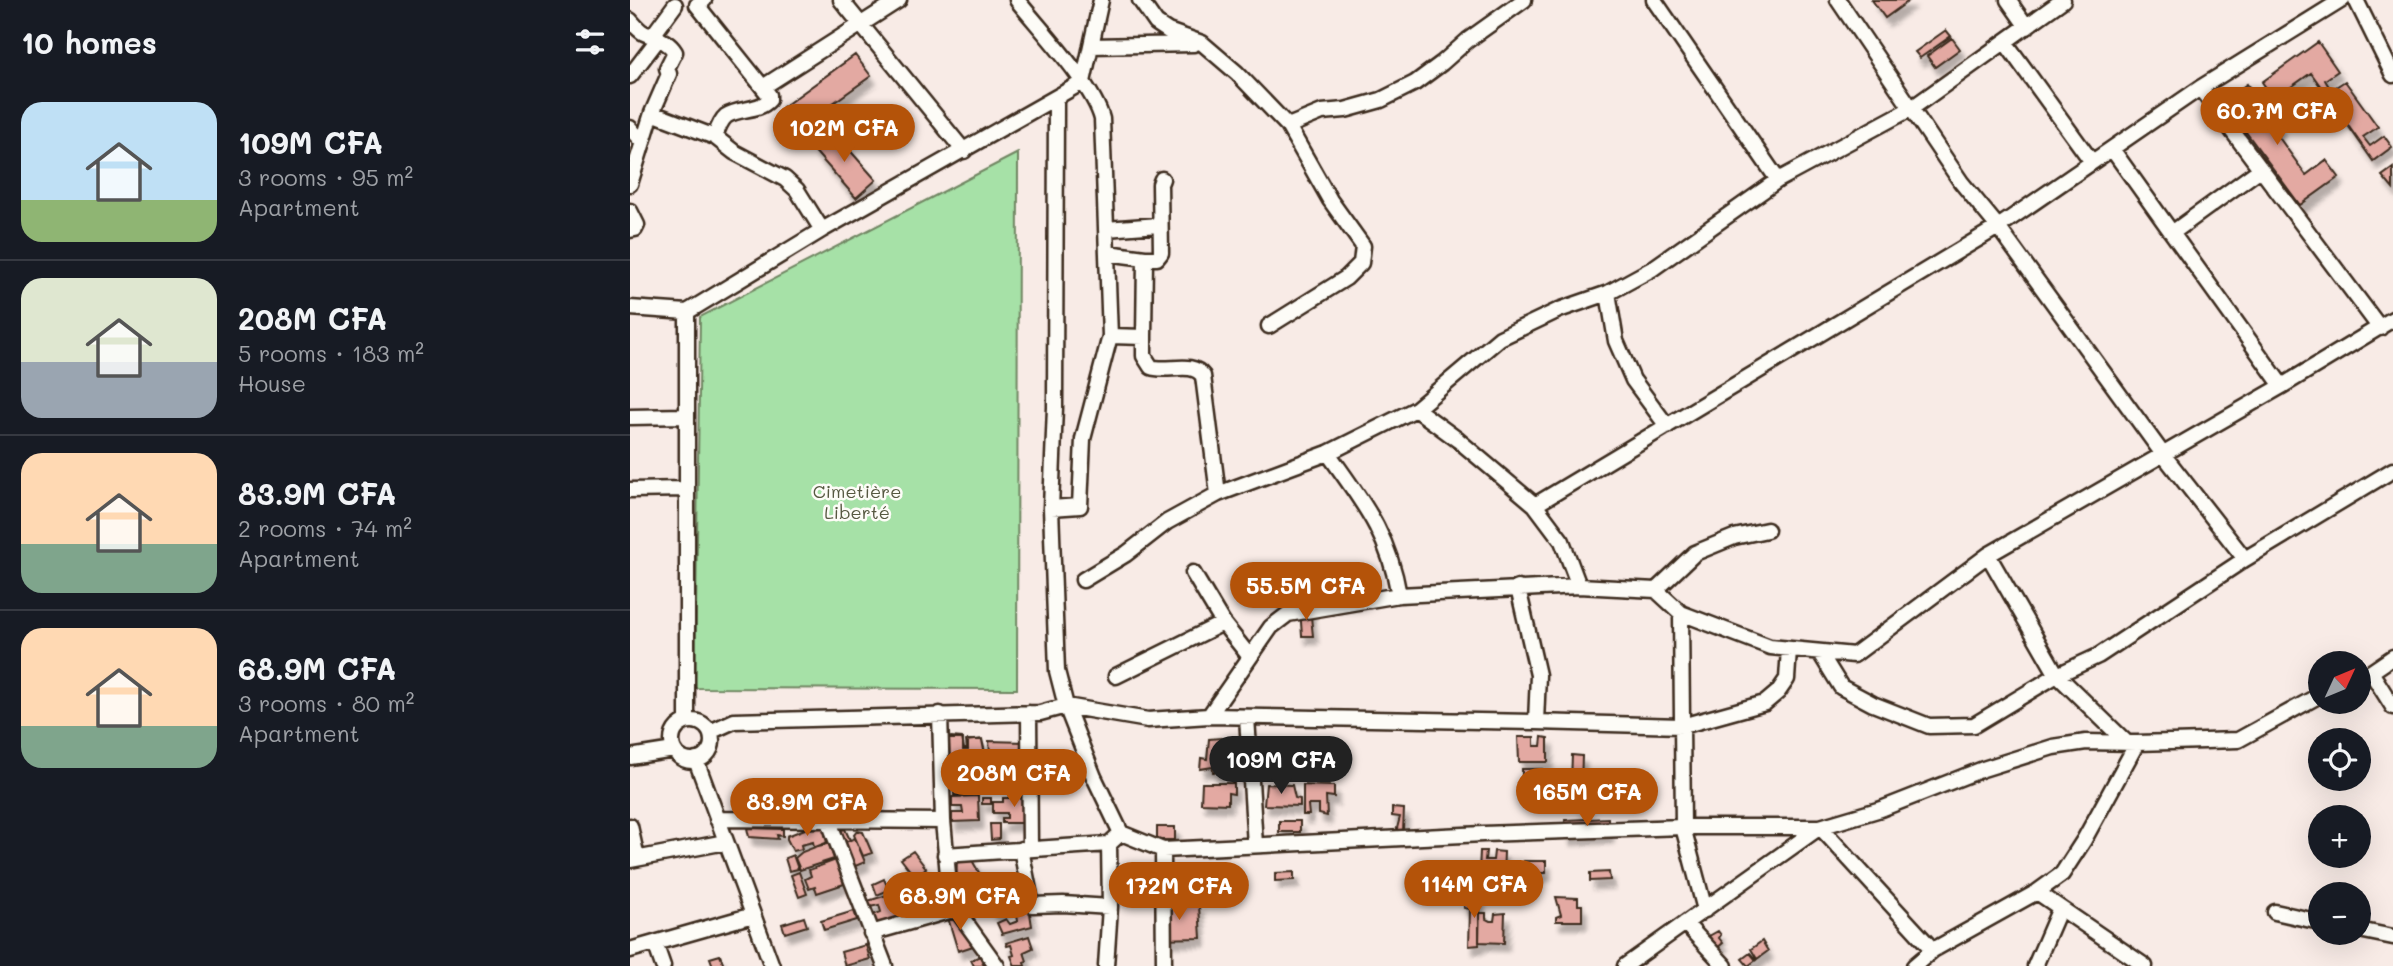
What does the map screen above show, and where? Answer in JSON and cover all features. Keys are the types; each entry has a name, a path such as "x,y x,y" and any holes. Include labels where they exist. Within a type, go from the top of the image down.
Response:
{"street":[{"path":"841,0 964,151"},
{"path":"763,87 900,0"},
{"path":"1017,0 1083,82 1098,106 1102,119 1110,336 1083,439 1080,506 1051,508"},
{"path":"630,309 687,312 821,230 1083,82 1101,0"},
{"path":"1140,0 1156,23 1168,31 1202,43 1288,126 1329,200 1363,246 1361,263 1346,278 1269,326"},
{"path":"1288,126 1322,112 1345,110 1381,100 1415,83 1442,64 1468,40 1524,0"},
{"path":"1654,0 1778,180"},
{"path":"1838,0 1961,181 1998,227 2162,453 2245,559"},
{"path":"2008,0 2027,27"},
{"path":"1083,580 1126,555 1167,522 1218,494 1328,453 1416,409 1500,338 1559,310 1608,293 1652,269 1778,180 1912,108 2063,0"},
{"path":"1535,505 1998,227 2200,88 2342,0"},
{"path":"2356,0 2393,75"},
{"path":"630,76 656,37 670,2 700,2 769,95 766,103 727,115 715,137"},
{"path":"630,20 643,33 674,47 676,52 667,68 669,74 652,113 630,184"},
{"path":"2005,42 2092,162"},
{"path":"1091,46 1202,43"},
{"path":"2200,88 2380,328"},
{"path":"1056,99 1055,393 1051,508 1057,671 1066,706 1094,777 1121,833 1163,850 1471,834 1683,827 1820,827 1881,810 1983,769 2053,747 2086,742 2238,740 2308,702"},
{"path":"652,113 715,137 734,152 792,184 821,230"},
{"path":"630,128 642,142"},
{"path":"2112,149 2282,386"},
{"path":"2172,233 2259,170"},
{"path":"1107,253 1145,258 1160,256 1162,179"},
{"path":"630,211 637,225 630,230"},
{"path":"1106,229 1159,225"},
{"path":"1145,258 1144,356 1151,367 1192,368 1199,370 1203,376 1218,494"},
{"path":"1608,293 1616,341 1633,380 1667,426"},
{"path":"687,312 687,721"},
{"path":"1209,716 1270,627 1287,614 1399,595 1579,586 1656,590 1681,613 1770,647 1854,654 1988,555 2393,319"},
{"path":"1110,336 1144,337"},
{"path":"1416,409 1458,440 1535,505 1562,541 1579,586"},
{"path":"630,417 686,416"},
{"path":"1328,453 1373,518 1386,543 1394,565 1399,595"},
{"path":"1820,653 1841,687 1873,704 1929,726 1974,725 2057,676 2098,656 2245,559 2393,470"},
{"path":"630,489 686,489"},
{"path":"1656,590 1695,553 1734,537 1767,530"},
{"path":"1988,555 2057,676 2132,743"},
{"path":"1193,573 1223,623 1250,657"},
{"path":"1518,588 1538,675 1536,722"},
{"path":"1681,613 1683,827 1704,910"},
{"path":"1116,677 1223,623"},
{"path":"709,732 734,721 1040,713 1066,706 1148,720 1209,716 1682,726 1765,703 1778,692 1787,679 1789,649"},
{"path":"2371,671 2393,657"},
{"path":"2371,682 2393,707"},
{"path":"1029,713 1025,849 1031,901 1033,905 1063,904 1110,908"},
{"path":"940,714 943,821 949,885 956,909 997,966"},
{"path":"1247,717 1255,845"},
{"path":"687,721 703,724 709,732 711,747 705,755 696,760 686,760 674,750 672,740 675,730 687,721"},
{"path":"1914,966 1933,950 2037,892 2062,874 2084,840 2132,743"},
{"path":"630,757 674,750"},
{"path":"696,760 772,966"},
{"path":"718,819 943,821"},
{"path":"828,819 885,966"},
{"path":"630,826 633,859 726,842"},
{"path":"1625,966 1820,827"},
{"path":"1820,827 1933,950"},
{"path":"945,855 1109,844 1121,833"},
{"path":"1107,966 1109,844"},
{"path":"1163,850 1164,966"},
{"path":"2037,892 2145,966"},
{"path":"2035,966 2060,908"},
{"path":"871,933 956,909"},
{"path":"2275,912 2308,919"},
{"path":"630,950 753,915"},
{"path":"1685,923 1726,966"},
{"path":"2371,932 2393,937"},
{"path":"655,943 663,966"}],"green space":[{"name":"Cimetière Liberté","path":"1018,153 1017,689 695,688 700,317"}],"building":[{"path":"1872,0 1910,0 1885,18"},
{"path":"1946,30 1951,36 1920,58 1915,52"},
{"path":"1952,38 1960,49 1935,67 1927,56"},
{"path":"2318,42 2338,71 2325,80 2331,90 2345,81 2378,127 2363,137 2370,146 2384,136 2392,147 2373,161 2311,73 2274,99 2262,82"},
{"path":"855,55 871,76 798,128 783,107"},
{"path":"2247,84 2280,128 2275,132 2306,175 2326,160 2339,177 2300,205 2223,101"},
{"path":"832,130 876,180 856,198 812,148"},
{"path":"2393,168 2393,189 2382,176"},
{"path":"1310,607 1313,636 1302,636 1300,608"},
{"path":"951,737 962,738 964,749 967,749 966,741 982,739 986,757 981,756 981,762 986,763 987,768 948,771 947,766 951,766 948,741"},
{"path":"1518,737 1534,737 1534,746 1541,746 1542,737 1548,738 1548,762 1519,762"},
{"path":"1221,738 1223,772 1213,772 1213,767 1200,769 1201,758 1207,759 1209,739"},
{"path":"949,739 963,739 963,750 968,750 968,740 982,740 985,755 980,756 981,763 986,762 987,766 973,766 973,760 966,760 965,766 950,766"},
{"path":"989,741 1025,742 1025,770 995,768 995,754 990,754"},
{"path":"1237,751 1244,751 1244,772 1237,772"},
{"path":"1572,755 1582,756 1581,785 1573,785 1571,781"},
{"path":"1522,769 1542,769 1542,792 1522,792 1522,786 1531,786 1531,779 1522,779"},
{"path":"1551,781 1558,781 1558,788 1551,788"},
{"path":"1202,783 1234,783 1234,794 1228,793 1228,804 1201,803"},
{"path":"1266,784 1292,785 1295,798 1300,799 1300,806 1264,805"},
{"path":"1303,785 1334,786 1334,797 1326,796 1327,816 1319,814 1319,805 1308,805 1309,815 1303,815"},
{"path":"954,786 971,786 971,795 954,795"},
{"path":"978,796 979,821 952,822 952,813 963,813 962,807 952,807 952,797"},
{"path":"1028,796 1029,823 1002,823 1002,818 1007,818 1007,813 993,813 993,802 1003,802 1003,798"},
{"path":"982,798 991,798 991,804 982,804"},
{"path":"1392,808 1404,809 1403,831 1396,832 1400,817 1392,816"},
{"path":"1608,818 1609,835 1566,837 1565,820"},
{"path":"1279,821 1300,821 1300,832 1279,832"},
{"path":"990,824 999,824 999,839 991,840"},
{"path":"1157,827 1175,827 1175,840 1157,840"},
{"path":"747,828 783,829 783,836 777,835 778,839 749,837"},
{"path":"824,828 827,844 814,847 813,842 801,845 802,849 793,851 787,839 787,836 805,829"},
{"path":"845,829 850,840 843,843 838,831"},
{"path":"857,831 863,832 872,853 863,856 854,835"},
{"path":"855,838 865,862 853,867 843,843"},
{"path":"828,842 834,859 800,870 795,858 802,852"},
{"path":"913,851 926,868 915,877 901,859"},
{"path":"1480,851 1486,851 1485,860 1493,860 1494,851 1504,852 1503,878 1486,877 1485,882 1479,881 1479,876 1484,877 1484,871 1479,871"},
{"path":"957,854 969,855 981,876 979,897 956,899"},
{"path":"793,855 798,869 789,871 785,858"},
{"path":"836,860 844,884 817,893 815,887 809,889 805,879 811,876 809,870"},
{"path":"1524,861 1546,861 1546,873 1524,873"},
{"path":"799,872 807,894 799,897 791,875"},
{"path":"1294,872 1294,880 1275,881 1275,873"},
{"path":"1609,872 1610,880 1590,881 1590,873"},
{"path":"900,878 904,887 896,890 893,880"},
{"path":"884,879 889,890 877,895 873,884"},
{"path":"900,891 902,897 898,899 901,906 905,904 910,916 876,927 873,915 881,912 879,905 870,907 868,901"},
{"path":"1027,892 1030,902 1015,906 1012,896"},
{"path":"1556,897 1578,898 1578,905 1582,905 1582,921 1556,921 1556,917 1561,915"},
{"path":"1464,898 1480,899 1479,945 1469,946 1470,909 1464,908"},
{"path":"1008,899 1011,907 993,913 991,905"},
{"path":"1199,905 1201,938 1158,939 1157,906"},
{"path":"1029,907 1032,926 1002,934 997,923 1006,919 1010,924 1018,921 1016,910"},
{"path":"854,911 857,920 824,930 821,921"},
{"path":"963,913 973,946 958,951 948,918"},
{"path":"1479,913 1486,913 1486,919 1494,921 1495,914 1505,913 1504,943 1479,942"},
{"path":"804,917 807,926 785,933 782,924"},
{"path":"1718,931 1723,943 1717,948 1709,936"},
{"path":"1029,936 1033,948 1024,952 1027,961 1024,962 1025,966 1015,966 1011,945 1007,946 1006,943"},
{"path":"1762,941 1768,951 1757,959 1751,949"},
{"path":"866,945 870,959 845,966 841,952"},
{"path":"1750,953 1756,960 1748,966 1742,959"},
{"path":"720,955 724,966 713,966 710,958"},
{"path":"980,956 984,966 974,966 971,960"}]}
